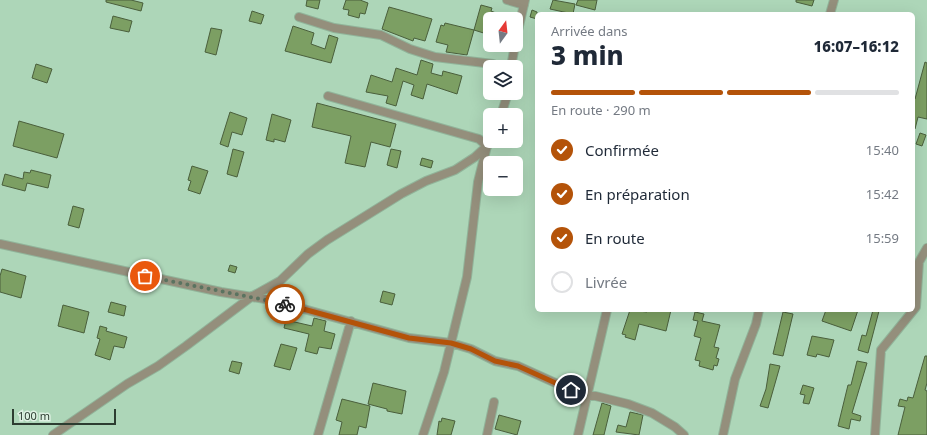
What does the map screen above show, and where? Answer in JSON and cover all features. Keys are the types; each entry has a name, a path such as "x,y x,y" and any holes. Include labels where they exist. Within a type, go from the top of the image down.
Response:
{"street":[{"path":"506,0 524,2 522,12"},
{"path":"830,12 831,5 834,0"},
{"path":"299,16 334,28 381,35 410,49 435,57 483,63"},
{"path":"328,96 483,141"},
{"path":"53,435 120,388 186,346 251,297 280,281 308,254 327,240 401,194 426,181 455,170 485,148"},
{"path":"423,435 444,372 467,278 478,182 489,148"},
{"path":"0,244 213,291 271,300 409,338 451,343 471,349 495,361 518,366 571,390 628,404 652,413 675,427 684,435"},
{"path":"915,307 919,262 927,248"},
{"path":"578,435 589,395 607,312"},
{"path":"723,435 735,379 756,324 759,312"},
{"path":"875,435 881,350 911,312"},
{"path":"318,435 351,321"},
{"path":"487,435 494,402"}],"building":[{"path":"106,0 131,0 143,3 141,11 106,2"},
{"path":"307,0 320,0 318,9 306,6"},
{"path":"346,0 360,0 368,3 365,14 360,13 359,18 348,15 349,10 343,9"},
{"path":"553,0 575,4 573,12 564,12 550,9"},
{"path":"578,0 597,0 595,10 576,5"},
{"path":"796,0 814,0 812,6 796,2"},
{"path":"481,5 492,8 491,11 494,12 483,12 483,33 474,30"},
{"path":"389,7 432,19 425,41 414,38 413,41 382,29"},
{"path":"532,10 537,12 535,12 535,18 530,17"},
{"path":"252,11 264,15 261,24 249,21"},
{"path":"113,16 132,21 129,32 110,28"},
{"path":"445,23 474,30 467,55 446,52 448,45 436,42 441,25 444,26"},
{"path":"293,26 314,33 311,44 325,49 329,35 338,38 331,63 285,51"},
{"path":"211,28 222,30 216,55 205,52"},
{"path":"421,60 433,64 431,73 442,76 443,71 462,76 457,94 427,84 423,99 411,95 414,85 403,81 396,106 386,103 388,96 366,92 371,75 392,82 396,68 417,75"},
{"path":"925,62 927,63 927,119 918,117 915,129 915,99"},
{"path":"36,64 52,69 47,83 32,78"},
{"path":"317,103 396,124 390,147 371,142 365,167 345,163 351,136 312,127"},
{"path":"230,112 247,118 242,135 232,132 228,147 220,144"},
{"path":"272,114 291,120 285,142 274,139 274,142 266,140"},
{"path":"19,121 64,134 57,158 13,146"},
{"path":"920,133 926,135 922,146 916,144"},
{"path":"233,149 244,152 237,177 227,174"},
{"path":"391,149 401,151 397,168 387,165"},
{"path":"422,158 433,161 431,168 420,165"},
{"path":"192,166 208,171 200,194 188,190 191,181 188,180"},
{"path":"31,170 51,175 48,188 27,183 25,191 2,185 5,174 23,179 24,172 30,173"},
{"path":"73,206 84,209 79,228 68,225"},
{"path":"230,265 237,267 235,273 228,271"},
{"path":"2,269 26,276 21,298 0,292 0,276"},
{"path":"383,291 395,294 392,305 380,302"},
{"path":"111,302 126,306 124,316 108,312"},
{"path":"63,305 89,312 84,333 58,326"},
{"path":"629,312 671,312 666,331 639,324 635,340 625,337 626,335 622,334"},
{"path":"695,312 704,314 702,321 720,325 714,347 719,348 716,358 719,359 717,366 714,365 713,370 699,366 700,361 695,360 701,338 694,336 698,321 693,320"},
{"path":"783,312 793,314 783,356 773,354"},
{"path":"825,312 857,312 851,331 822,321"},
{"path":"872,312 879,312 868,353 858,350 862,335 866,336"},
{"path":"314,318 326,321 324,331 335,334 331,349 319,347 317,354 305,351 309,334 284,328 286,320 312,326"},
{"path":"100,326 107,328 106,331 127,337 124,348 114,346 110,360 95,355 100,339 97,338"},
{"path":"812,336 834,340 829,357 817,354 816,357 807,355"},
{"path":"281,344 297,348 290,370 274,366"},
{"path":"925,356 927,356 927,383 925,390 927,391 927,435 898,435 905,407 898,406 900,399 907,401 908,397 913,398"},
{"path":"232,361 242,363 239,374 229,371"},
{"path":"857,361 867,363 852,413 861,416 860,421 851,419 849,429 838,426 848,385 851,385"},
{"path":"770,364 780,366 768,408 760,406 766,389"},
{"path":"373,383 406,391 402,414 387,411 387,409 368,404"},
{"path":"803,385 814,388 809,404 803,403 805,395 800,394"},
{"path":"342,399 370,406 366,428 359,426 357,435 339,435 342,422 336,420"},
{"path":"602,403 611,406 604,435 593,435"},
{"path":"630,412 643,415 639,435 616,432 618,425 626,427"},
{"path":"499,415 521,421 517,435 495,429"},
{"path":"442,418 455,421 451,435 437,435 439,421 441,422"}],"way so far":[{"path":"145,276 285,304"}],"route":[{"path":"285,304 409,338 451,343 471,349 495,361 518,366 571,390"}]}
